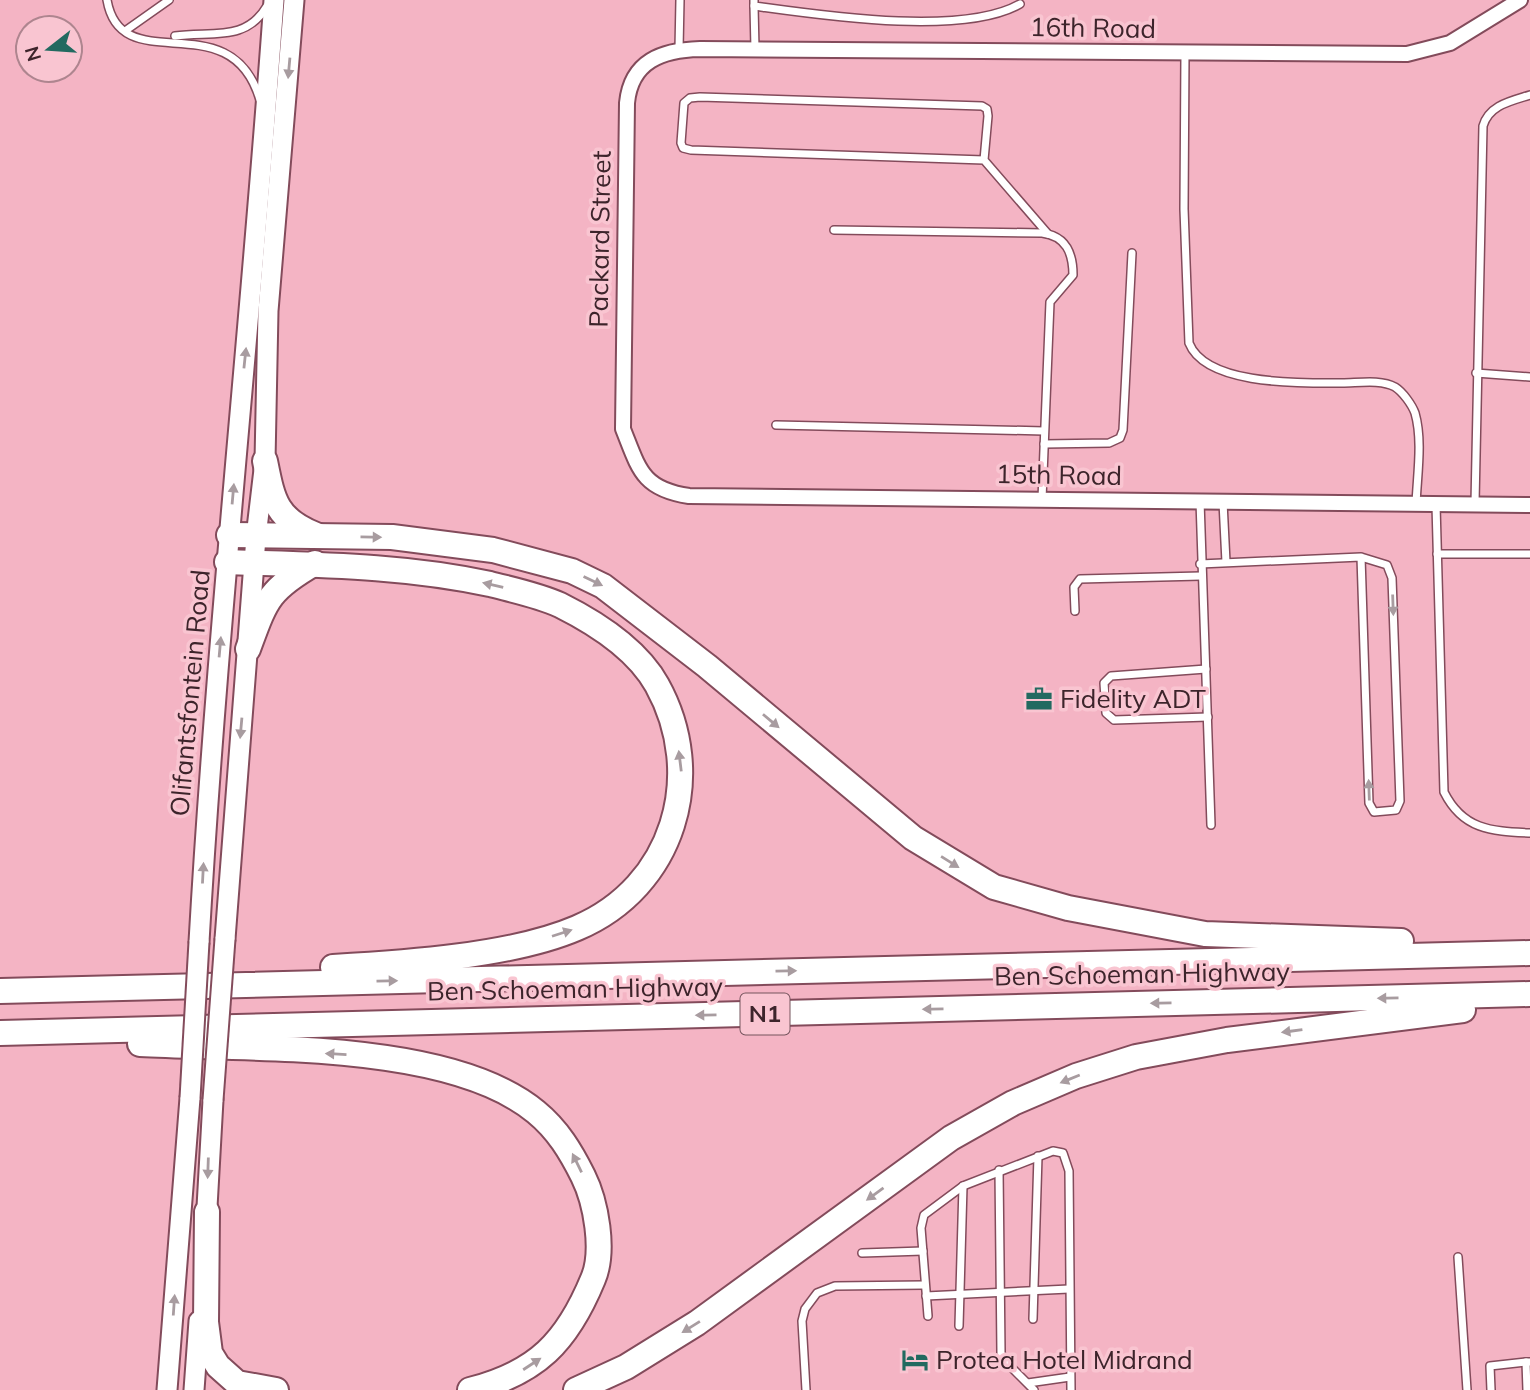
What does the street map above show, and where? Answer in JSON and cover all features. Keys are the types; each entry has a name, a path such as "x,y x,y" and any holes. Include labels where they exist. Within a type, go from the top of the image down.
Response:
{"highway":[{"path":"265,461 268,481 280,513 299,528 318,536"},
{"path":"229,535 392,537 493,550 572,571 603,586 707,666 913,838 994,887 1068,908 1205,934 1530,945"},
{"path":"0,990 358,966 495,950 535,942 577,928 602,915 646,877 663,853 674,825 682,775 678,744 656,684 631,653 600,627 558,604 519,591 399,568 316,563 227,562"},
{"path":"248,649 267,599 274,589 316,563"},
{"name":"Ben Schoeman Highway","path":"0,990 1530,953"},
{"name":"Ben Schoeman Highway","path":"0,1036 1530,994"},
{"path":"576,1390 626,1367 697,1323 951,1138 1013,1103 1076,1076 1136,1057 1227,1041 1363,1021 1530,1003"},
{"path":"0,1036 373,1055 440,1068 495,1088 536,1112 569,1146 590,1189 598,1225 595,1275 575,1320 539,1362 500,1382 470,1390"},
{"path":"207,1212 206,1322 210,1353 218,1366 237,1383 276,1390"}],"main road":[{"name":"Olifantsfontein Road","path":"167,1390 229,535 266,124 273,0"},
{"name":"Olifantsfontein Road","path":"194,1390 225,939 256,537 265,461 268,311 294,0"}],"street":[{"name":"16th Road","path":"652,58 678,49 1407,54 1450,43 1520,0"},
{"name":"Packard Street","path":"623,429 627,103 632,80 652,58"},
{"name":"15th Road","path":"623,429 637,467 657,487 689,496 1530,505"}],"lane":[{"path":"107,0 112,15 125,31 144,38 241,31 254,24 273,0"},
{"path":"125,31 169,0"},
{"path":"678,49 680,0"},
{"path":"755,49 754,3 807,13 907,20 978,17 1020,4"},
{"path":"157,38 213,43 233,51 253,78 266,124"},
{"path":"1185,53 1184,222 1189,343 1194,356 1216,370 1234,374 1299,383 1381,383 1395,387 1415,413 1418,449 1416,505"},
{"path":"1475,503 1483,126 1485,118 1498,106 1530,95"},
{"path":"984,160 691,150 683,148 681,143 684,103 690,98 700,97 982,106 987,109 988,116 984,160 1048,234"},
{"path":"834,230 1048,234 1063,241 1071,256 1073,272 1050,303 1041,499"},
{"path":"1044,444 1109,443 1119,438 1123,430 1132,253"},
{"path":"1476,373 1530,377"},
{"path":"776,425 1044,431"},
{"path":"1200,501 1200,564 1212,825"},
{"path":"1223,502 1226,562"},
{"path":"1436,505 1444,792 1453,811 1470,823 1502,832 1530,833"},
{"path":"1437,554 1530,555"},
{"path":"1200,564 1361,557 1387,565 1392,578 1400,801 1396,810 1374,812 1370,803 1361,557"},
{"path":"1075,611 1074,587 1080,579 1201,576"},
{"path":"1206,669 1111,676 1104,683 1107,713 1114,720 1208,717"},
{"path":"928,1316 924,1285 923,1215 962,1186 1038,1156 1057,1151 1063,1153 1068,1162 1070,1390"},
{"path":"1033,1319 1038,1156"},
{"path":"999,1170 1002,1357 1031,1387 1070,1377"},
{"path":"959,1326 962,1186"},
{"path":"862,1254 923,1251"},
{"path":"1458,1257 1467,1390"},
{"path":"806,1390 802,1321 810,1299 826,1288 835,1286 924,1285"},
{"path":"926,1296 1069,1289"},
{"path":"1491,1390 1490,1366 1528,1362 1527,1390"}],"place":[{"name":"Fidelity ADT","path":"1039,699"},
{"name":"Protea Hotel Midrand","path":"915,1360"}]}
